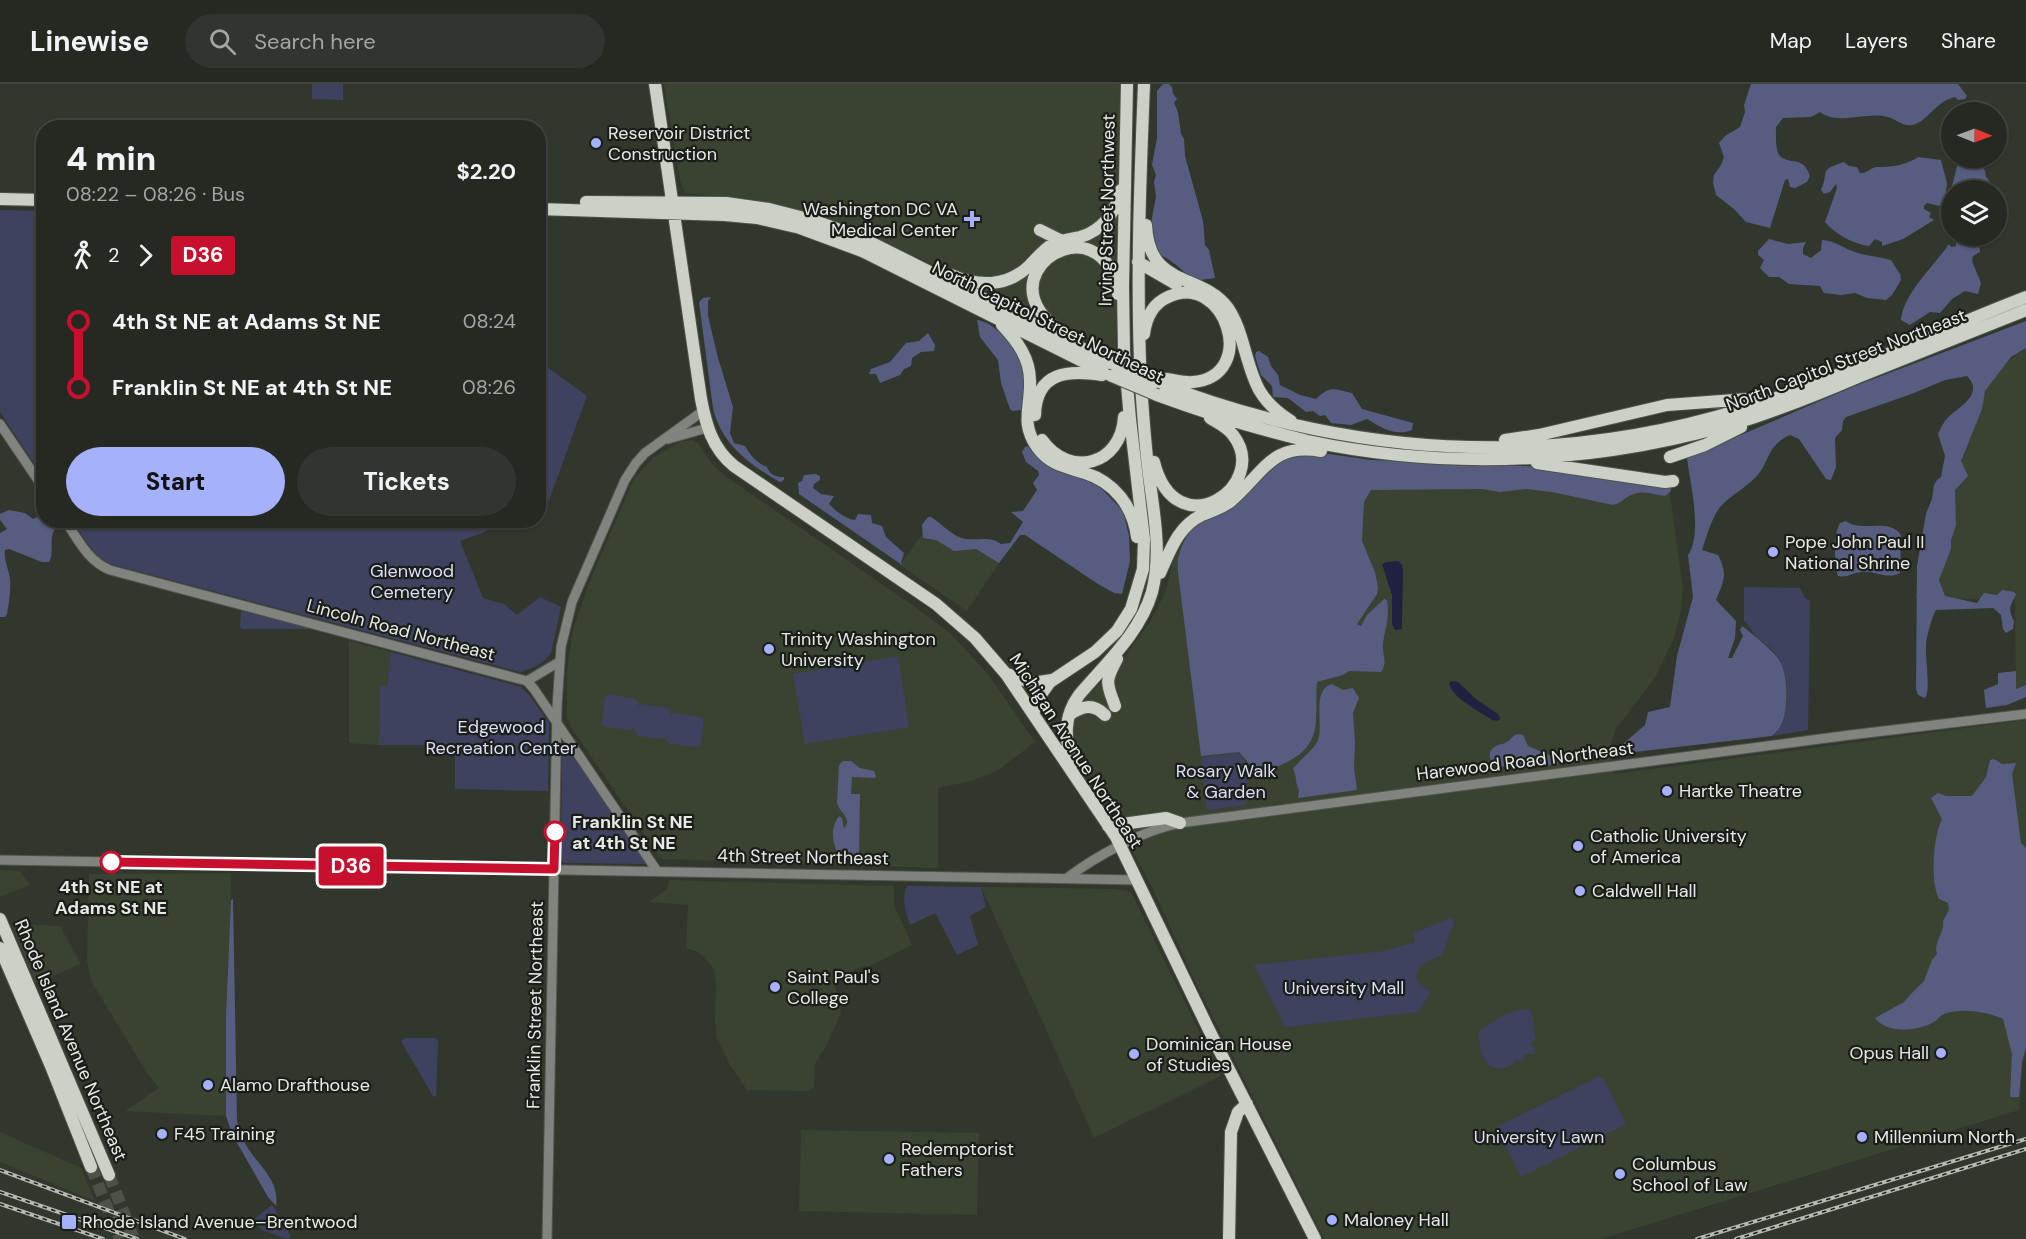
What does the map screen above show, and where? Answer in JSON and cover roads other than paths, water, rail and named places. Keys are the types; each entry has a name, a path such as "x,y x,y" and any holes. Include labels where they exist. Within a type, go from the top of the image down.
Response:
{"main road":[{"name":"Michigan Avenue Northeast","path":"655,84 703,411 707,428 716,447 730,463 936,604 975,638 1006,674 1120,847 1315,1239"},
{"name":"Irving Street Northwest","path":"1126,386 1124,352 1127,84"},
{"path":"1137,84 1134,236 1138,257 1172,283 1212,294"},
{"name":"Irving Street Northwest","path":"1139,370 1138,257 1144,84"},
{"path":"1143,140 1148,161 1146,227 1151,249 1168,273 1212,294 1223,302 1234,318 1255,383 1262,397 1274,409 1299,426"},
{"path":"885,250 921,261 963,280 983,284 998,282 1017,275 1052,244 1089,234 1105,222 1117,204 1126,169"},
{"path":"0,191 36,192"},
{"path":"0,199 36,200"},
{"path":"546,201 674,207 726,203 780,211 833,227 885,250 1089,353"},
{"path":"0,206 36,207"},
{"name":"North Capitol Street Northeast","path":"546,209 674,207 747,217 811,231 862,251 997,320 1111,369 1156,384 1191,407 1282,435 1373,452 1438,458 1506,459 1577,455 1643,445 1703,432 1770,412 2026,310"},
{"path":"1040,253 1040,230 1062,241"},
{"path":"1111,369 1045,318 1038,308 1034,297 1034,282 1039,268 1051,256 1068,248 1083,248 1094,252 1106,261 1112,271 1118,296 1120,338 1124,352"},
{"path":"1149,599 1155,577 1157,549 1139,370 1145,323 1152,310 1160,302 1176,294 1199,296 1214,305 1224,318 1230,333 1230,350 1221,368 1205,379 1156,384"},
{"path":"1126,386 1123,428 1119,440 1113,449 1102,458 1085,463 1068,460 1056,454 1043,441 1035,423 1036,403 1043,388 1057,376 1070,372 1111,369 1139,370 1156,384 1232,408 1299,426 1362,438 1444,447 1534,447 1608,439 1710,418 1780,396 2026,297"},
{"path":"997,320 1016,341 1027,361 1030,382 1027,423 1037,447 1047,458 1058,465 1090,475 1111,487 1126,504 1135,524 1138,554 1132,588 1117,620 1088,657"},
{"path":"1033,713 1044,690 1052,680 1107,642 1125,620 1138,590 1144,561 1143,531 1126,386"},
{"path":"1444,447 1522,438 1667,405 1780,396"},
{"path":"1144,425 1157,475 1167,492 1185,504 1211,503 1226,494 1235,484 1241,468 1240,452 1236,440 1228,430 1191,407"},
{"path":"1670,457 1711,442 1770,412"},
{"path":"1076,777 1066,741 1069,715 1076,699 1137,626 1172,545 1182,530 1197,517 1227,504 1272,458 1288,451 1300,449 1339,453 1373,452"},
{"path":"1506,459 1665,482 1673,481"},
{"path":"1115,706 1108,690 1109,678 1127,639"},
{"path":"1006,674 1030,683 1052,680"},
{"path":"1069,715 1079,709 1091,707 1099,709 1105,715"},
{"path":"1108,826 1166,818 1180,823"},
{"name":"Rhode Island Avenue Northeast","path":"0,919 109,1175"},
{"name":"Rhode Island Avenue Northeast","path":"0,948 47,1056 91,1167"},
{"path":"1229,1239 1231,1132 1238,1112 1246,1104"}],"street":[{"name":"Franklin Street Northeast","path":"547,1239 557,722 559,662 567,618 578,584 625,480 638,460 703,411"},
{"path":"0,424 36,477"},
{"name":"Franklin Street Northeast","path":"663,440 707,428"},
{"name":"Lincoln Road Northeast","path":"70,528 89,556 111,570 527,681"},
{"path":"559,662 527,681 657,871"},
{"name":"Harewood Road Northeast","path":"2002,716 2026,707"},
{"name":"Harewood Road Northeast","path":"1066,878 1159,827 1180,823 2026,714"},
{"name":"4th Street Northeast","path":"0,860 1137,880"}],"tunnel":[{"path":"91,1167 120,1239"},
{"path":"109,1175 134,1239"}],"railway":[{"path":"1697,1239 2026,1139"},
{"path":"1736,1239 2026,1149"},
{"path":"0,1170 185,1239"},
{"path":"0,1192 137,1239"},
{"path":"0,1204 103,1239"}],"place":[{"name":"Reservoir District Construction","path":"596,143"},
{"name":"Washington DC VA Medical Center","path":"972,219"},
{"name":"Pope John Paul II National Shrine","path":"1773,552"},
{"name":"Trinity Washington University","path":"769,649"},
{"name":"Hartke Theatre","path":"1667,791"},
{"name":"Franklin St NE at 4th St NE","path":"555,832"},
{"name":"Catholic University of America","path":"1578,846"},
{"name":"4th St NE at Adams St NE","path":"111,862"},
{"name":"Caldwell Hall","path":"1580,891"},
{"name":"Saint Paul's College","path":"775,987"},
{"name":"Opus Hall","path":"1941,1053"},
{"name":"Dominican House of Studies","path":"1134,1054"},
{"name":"Alamo Drafthouse","path":"208,1085"},
{"name":"F45 Training","path":"162,1134"},
{"name":"Millennium North","path":"1862,1137"},
{"name":"Redemptorist Fathers","path":"889,1159"},
{"name":"Columbus School of Law","path":"1620,1174"},
{"name":"Maloney Hall","path":"1332,1220"},
{"name":"Rhode Island Avenue–Brentwood","path":"69,1222"}],"park label":[{"name":"Glenwood Cemetery","path":"412,581"},
{"name":"Edgewood Recreation Center","path":"501,737"},
{"name":"Rosary Walk & Garden","path":"1226,781"},
{"name":"University Mall","path":"1344,988"},
{"name":"University Lawn","path":"1539,1137"}]}
